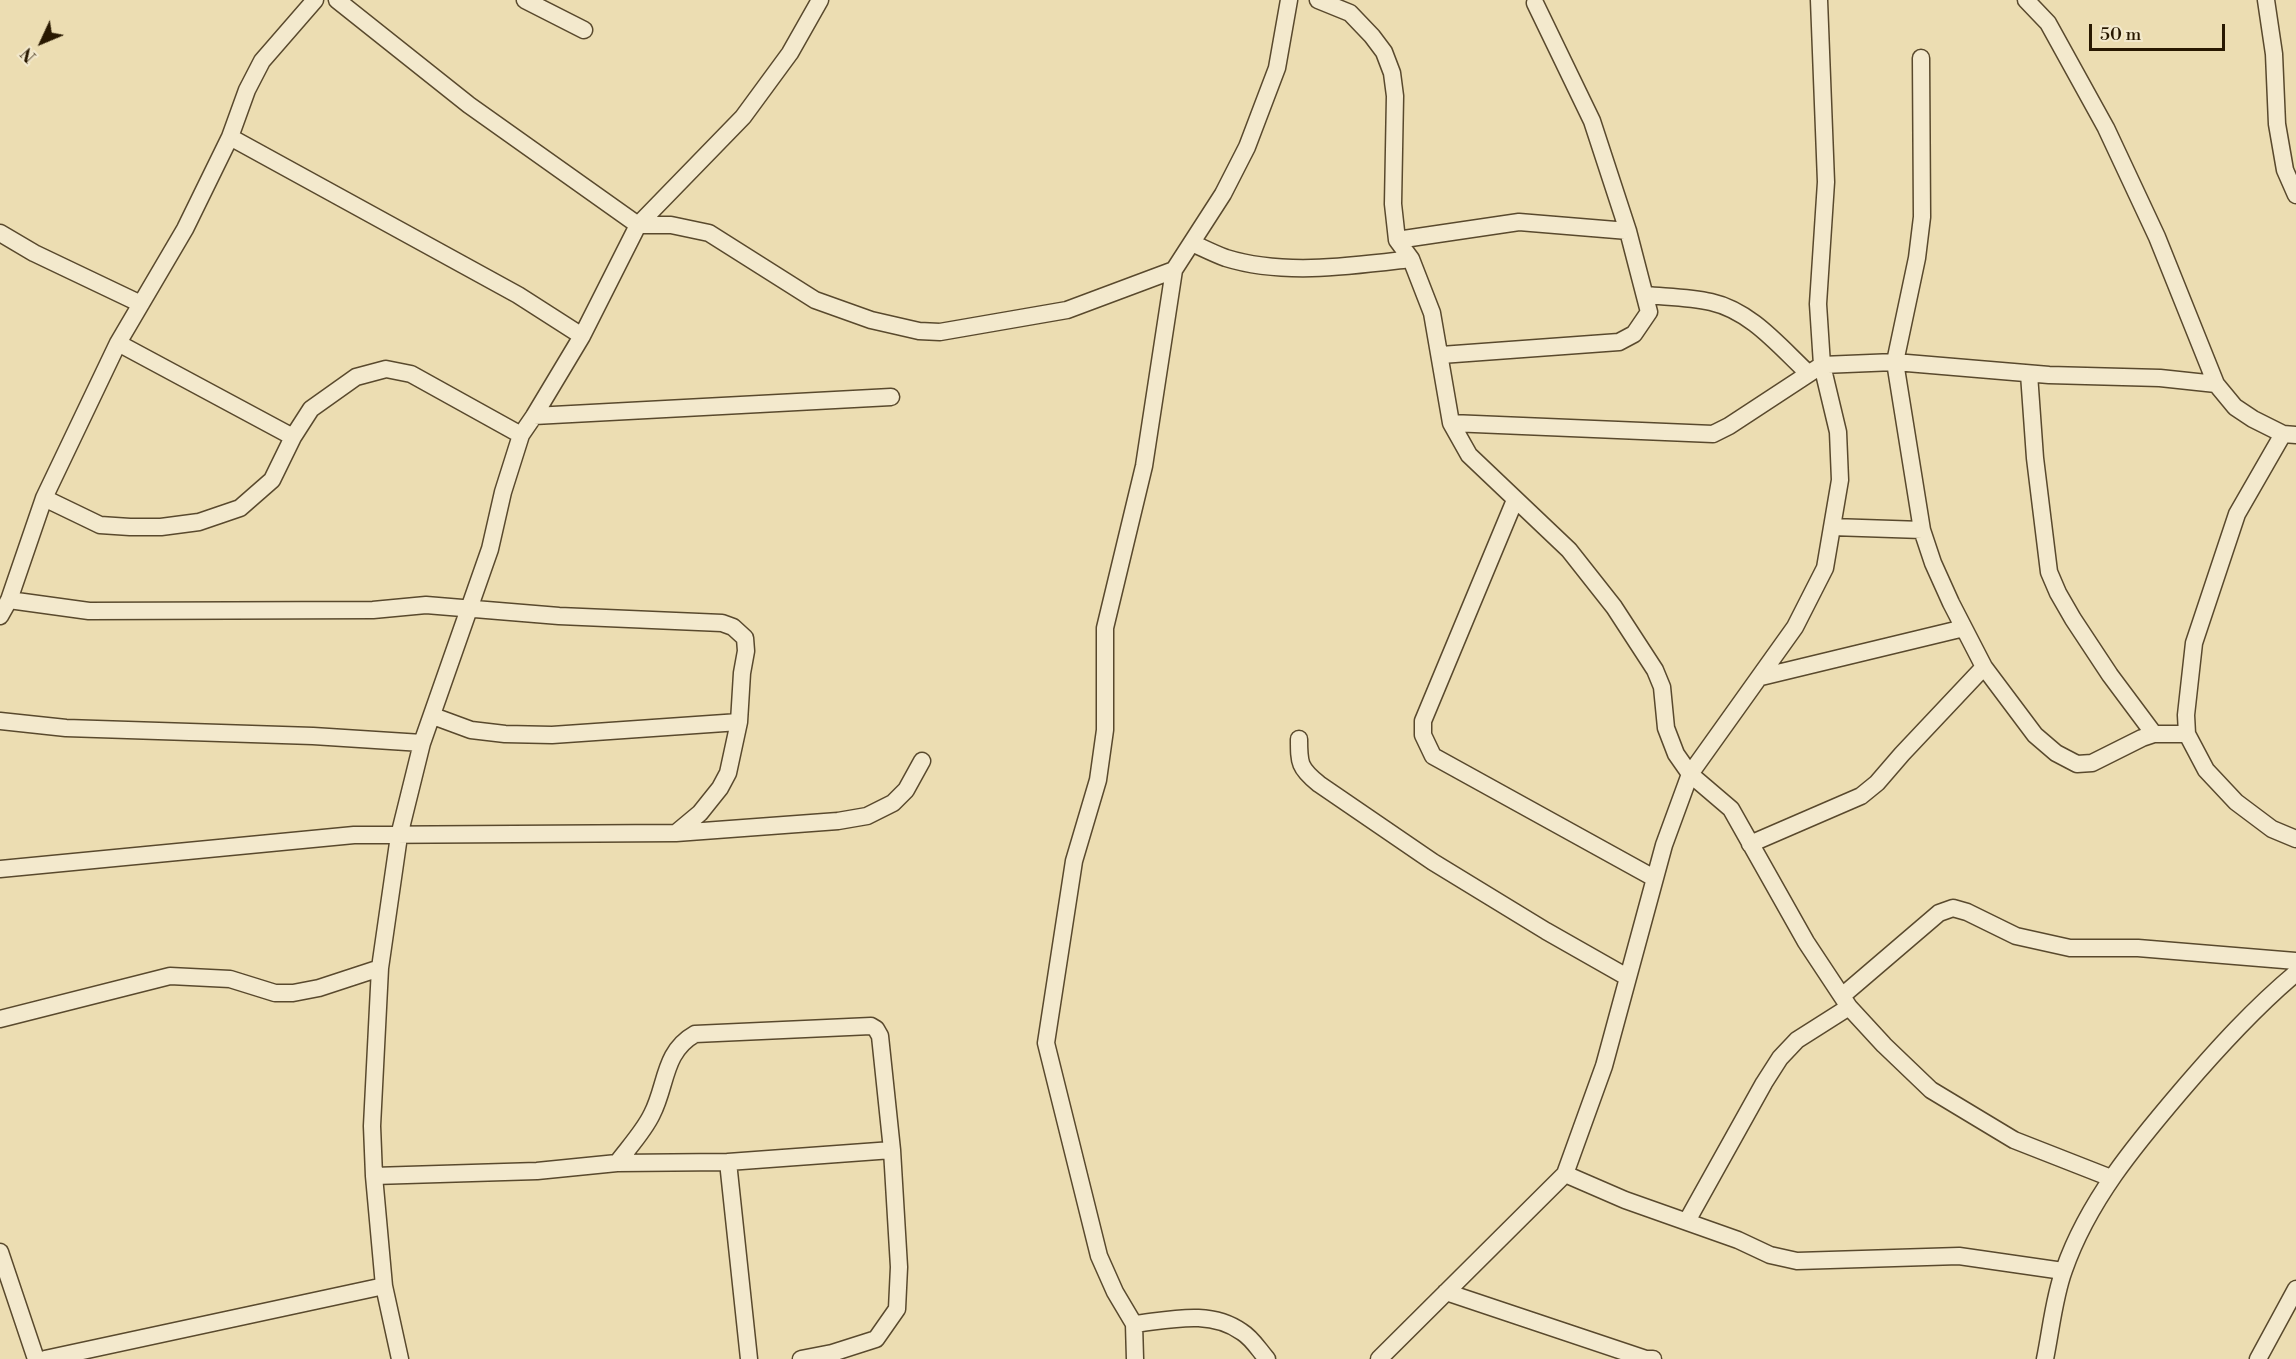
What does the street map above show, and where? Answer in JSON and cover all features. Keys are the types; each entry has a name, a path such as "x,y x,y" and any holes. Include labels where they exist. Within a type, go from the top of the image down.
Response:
{"street":[{"path":"0,616 9,600 44,498 118,343 185,229 230,137 247,90 262,61 315,0"},
{"path":"337,0 469,105 638,225 671,225 709,234 815,300 871,320 929,332 940,332 1067,310 1174,270"},
{"path":"525,0 584,30"},
{"path":"400,1359 384,1286 372,1126 380,968 399,836 422,743 490,549 503,492 521,435 582,336 638,225 743,117 790,53 820,0"},
{"path":"1135,1359 1134,1324 1114,1292 1099,1256 1046,1043 1074,861 1098,780 1104,730 1105,628 1144,466 1174,270 1223,194 1247,147 1277,68 1289,0"},
{"path":"1318,0 1350,13 1384,52 1392,73 1395,96 1393,204 1397,240 1410,259 1432,313 1451,423 1469,455 1569,550 1614,607 1655,670 1662,687 1666,728 1676,754 1690,774 1731,809 1806,942 1846,1002 1884,1046 1931,1090 2014,1140 2111,1178"},
{"path":"1379,1359 1565,1174 1604,1066 1654,878 1690,774 1795,627 1825,568 1840,480 1836,423 1815,369 1826,182 1819,0"},
{"path":"2026,0 2048,23 2106,128 2157,237 2216,384 2235,407 2289,435 2237,514 2194,644 2186,716 2187,734 2206,770 2236,802 2272,829 2296,839"},
{"path":"2266,0 2274,54 2277,124 2285,170 2296,195"},
{"path":"1441,355 1619,342 1634,334 1643,324 1649,312 1628,231 1592,121 1535,3"},
{"path":"1922,58 1922,217 1917,258 1896,362 1922,530 1933,563 1984,667 2035,735 2056,753 2077,764 2092,763 2154,734 2187,734"},
{"path":"230,137 518,295 582,336"},
{"path":"1397,240 1519,222 1628,231"},
{"path":"0,233 34,253 141,304"},
{"path":"1192,243 1226,258 1258,265 1337,268 1410,259"},
{"path":"1646,295 1711,302 1735,310 1752,320 1815,369"},
{"path":"118,343 293,437"},
{"path":"1451,423 1713,434 1729,426 1815,369 1896,362 2029,374 2160,378 2216,384"},
{"path":"44,498 100,525 161,527 199,522 240,508 272,480 293,437 311,409 356,377 386,369 411,374 521,435"},
{"path":"2029,374 2035,458 2049,572 2058,594 2073,619 2110,675 2154,734"},
{"path":"534,416 891,397"},
{"path":"1515,500 1423,721 1423,735 1433,756 1654,878"},
{"path":"1832,527 1922,530"},
{"path":"9,600 89,611 373,610 426,604 559,616 722,622 733,627 745,638 746,651 741,673 740,722 728,773 720,788 700,813 676,833"},
{"path":"1761,677 1964,628"},
{"path":"1750,844 1860,796 1877,783 1984,667"},
{"path":"433,716 471,730 505,734 552,735 740,722"},
{"path":"0,721 66,728 289,735 422,743"},
{"path":"1299,739 1299,762 1305,773 1319,784 1433,862 1546,932 1627,977"},
{"path":"0,869 354,835 676,833 821,823 867,816 893,803 906,790 922,761"},
{"path":"1687,1221 1780,1058 1797,1040 1846,1002 1940,913 1953,909 1966,912 2016,936 2070,948 2138,948 2296,961"},
{"path":"0,1019 170,976 230,979 275,993 293,993 319,988 380,968"},
{"path":"2045,1359 2063,1271 2082,1226 2111,1178 2160,1116 2227,1038 2273,992 2296,973"},
{"path":"617,1163 653,1113 663,1077 674,1054 684,1040 695,1034 871,1026 876,1029 880,1036 892,1150 899,1267 897,1310 876,1339 832,1353 801,1359"},
{"path":"374,1176 537,1171 617,1163 728,1162 892,1150"},
{"path":"728,1162 749,1359"},
{"path":"1565,1174 1624,1200 1738,1240 1770,1255 1797,1261 1959,1256 2063,1271"},
{"path":"0,1252 36,1359"},
{"path":"45,1359 384,1286"},
{"path":"2258,1359 2296,1288"},
{"path":"1446,1292 1646,1359 1653,1359"},
{"path":"1134,1324 1203,1317 1243,1332 1267,1359"}]}
